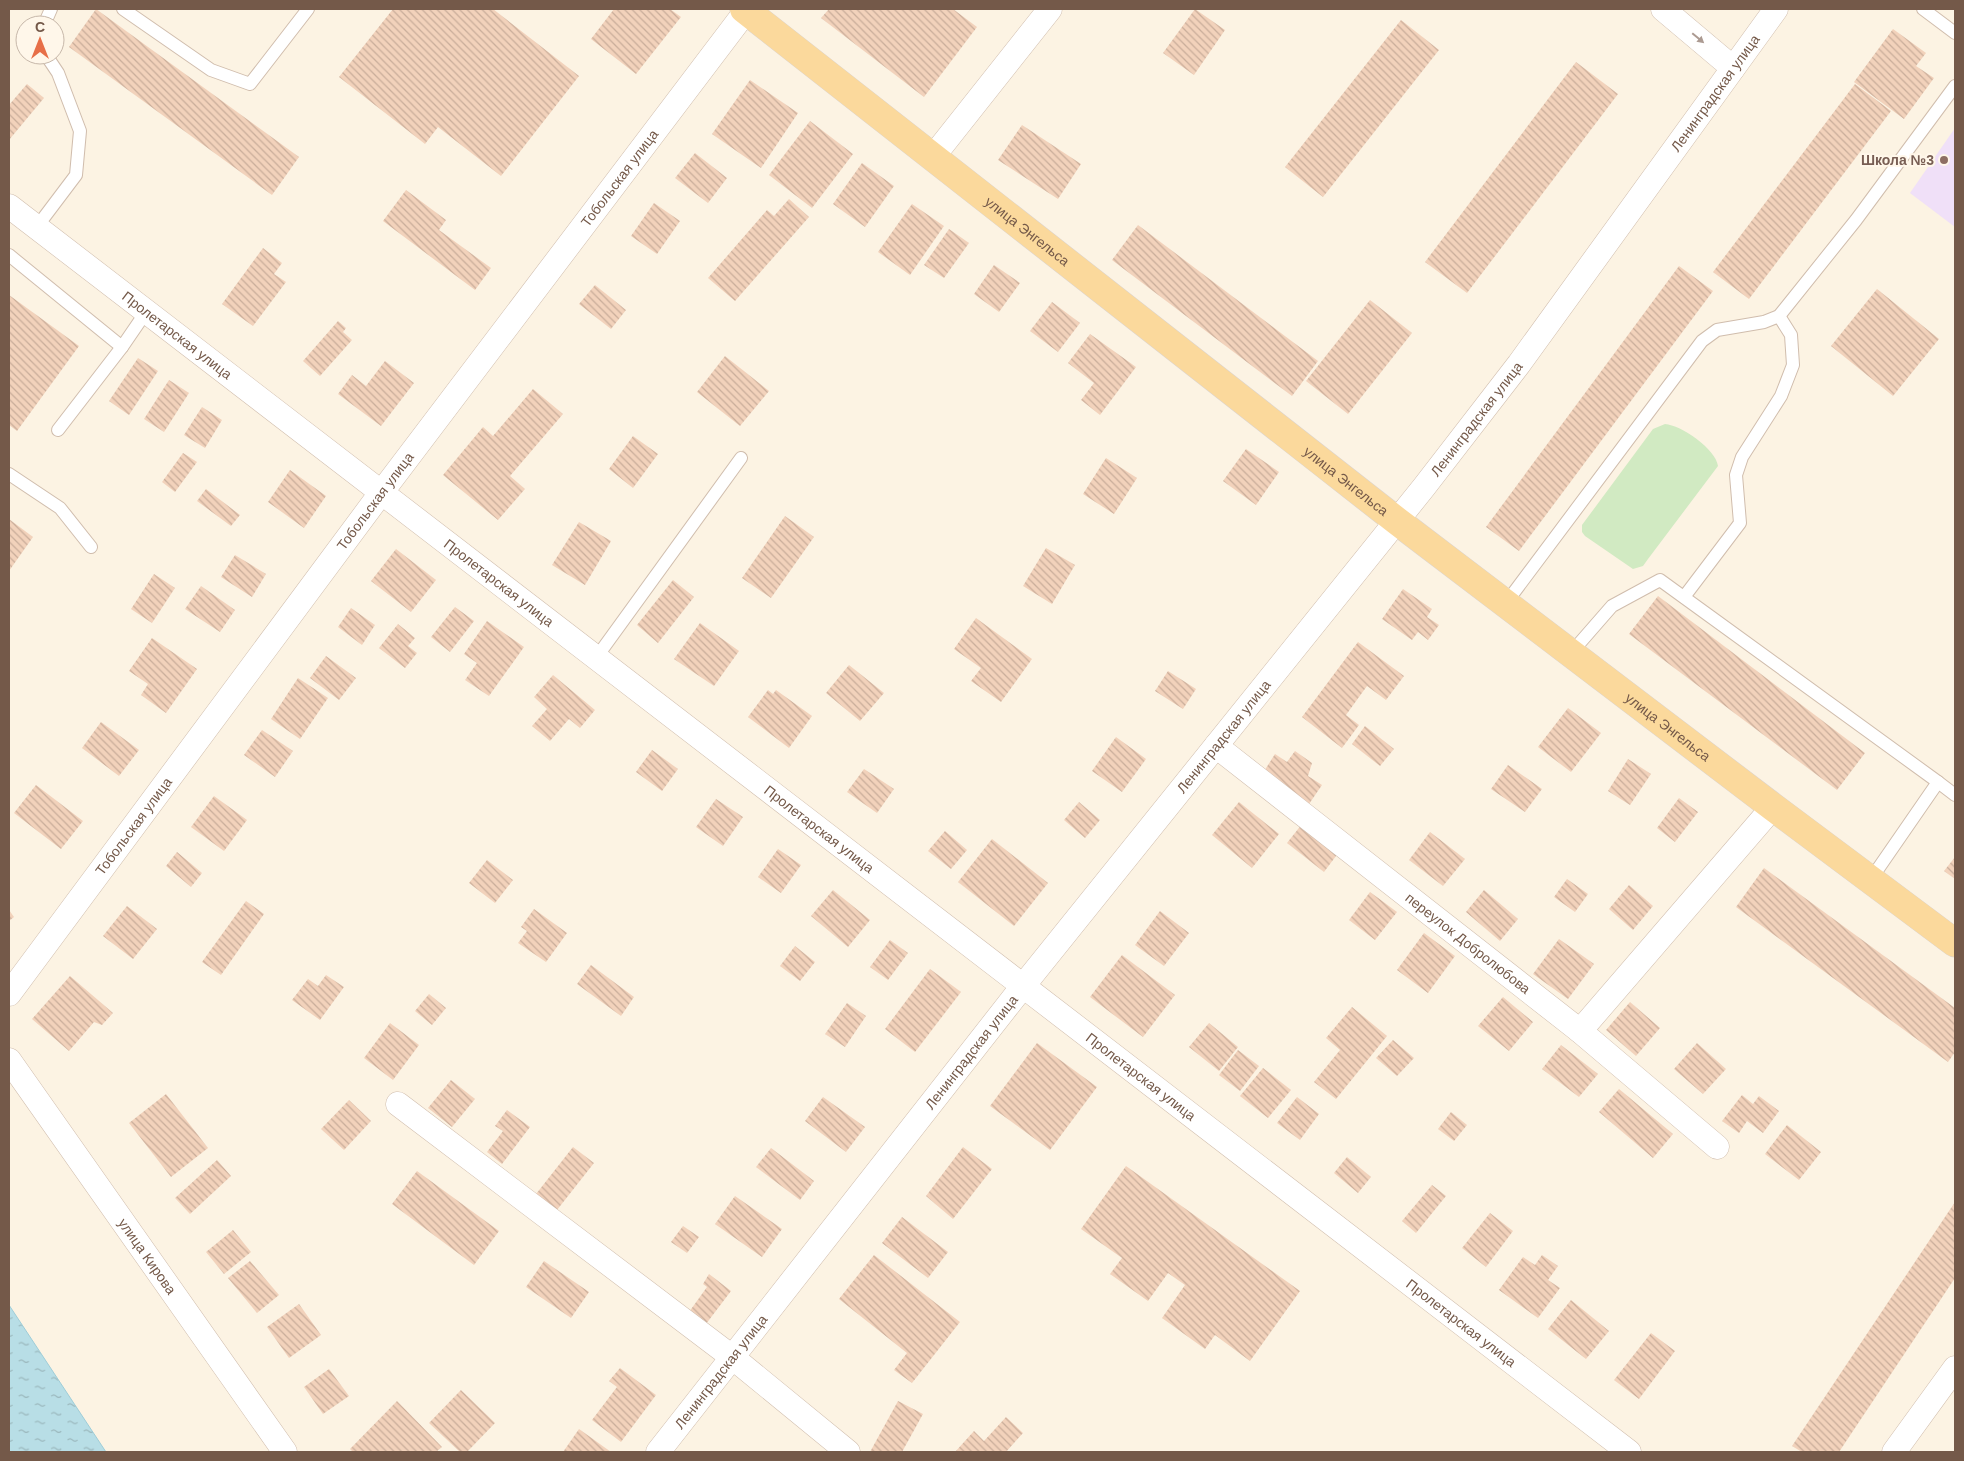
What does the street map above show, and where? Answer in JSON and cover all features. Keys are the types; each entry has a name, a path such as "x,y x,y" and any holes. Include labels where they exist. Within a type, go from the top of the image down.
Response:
{"main road":[{"name":"улица Энгельса","path":"745,10 1397,521 1955,943"}],"street":[{"path":"932,158 1050,9"},
{"path":"1663,9 1733,68"},
{"name":"Ленинградская улица","path":"658,1452 1023,986 1397,521 1518,364 1776,9"},
{"name":"Тобольская улица","path":"9,994 381,493 745,10"},
{"name":"Пролетарская улица","path":"9,206 1629,1452"},
{"name":"переулок Добролюбова","path":"1216,746 1580,1031 1717,1147"},
{"path":"1580,1031 1773,807"},
{"name":"улица Кирова","path":"9,1060 285,1452"},
{"path":"398,1104 732,1357 819,1442 848,1452"},
{"path":"1894,1452 1955,1368"}],"lane":[{"path":"123,9 211,70 250,84 308,9"},
{"path":"1922,9 1955,32"},
{"path":"36,228 76,175 80,131 58,73 53,65"},
{"path":"1506,604 1702,342 1717,330 1764,322 1780,316 1856,220 1955,86"},
{"path":"9,255 122,347"},
{"path":"58,430 122,347 146,312"},
{"path":"1684,597 1740,523 1736,474 1742,457 1781,396 1793,366 1791,334 1780,316"},
{"path":"596,658 741,458"},
{"path":"9,474 60,508 91,547"},
{"path":"1571,653 1612,606 1660,580 1955,795"},
{"path":"1871,879 1938,782"}],"shaded area":[{"name":"Школа №3","path":"1955,128 1955,227 1910,193"}],"green space":[{"path":"1665,424 1672,425 1697,439 1711,452 1718,466 1643,566 1633,569 1585,536 1582,532 1582,525 1653,429"}],"water":[{"path":"9,1305 106,1452 9,1452"}],"building":[{"path":"96,9 299,157 272,195 69,47"},
{"path":"393,9 493,9 579,76 501,176 438,127 425,144 339,77"},
{"path":"614,9 670,9 681,17 636,74 591,39"},
{"path":"829,9 953,9 977,27 924,97 821,18"},
{"path":"1195,9 1225,30 1194,75 1163,53"},
{"path":"1401,20 1439,50 1323,197 1285,167"},
{"path":"1893,29 1926,53 1916,66 1934,78 1904,119 1854,82"},
{"path":"1576,62 1618,94 1467,293 1425,262"},
{"path":"750,80 798,113 761,168 712,134"},
{"path":"27,84 44,98 9,140 9,105"},
{"path":"1855,84 1891,111 1749,299 1713,272"},
{"path":"810,121 853,154 812,208 769,175"},
{"path":"1022,125 1081,164 1058,199 998,160"},
{"path":"695,153 727,178 708,203 675,178"},
{"path":"862,163 894,186 865,227 833,204"},
{"path":"406,190 446,220 439,230 491,268 475,290 383,221"},
{"path":"789,199 809,217 735,301 708,278 767,210 774,216"},
{"path":"654,203 680,221 657,254 631,236"},
{"path":"912,204 944,226 910,275 878,252"},
{"path":"1138,225 1318,361 1292,396 1112,260"},
{"path":"949,229 969,243 944,278 924,265"},
{"path":"263,248 282,263 274,274 286,282 253,326 222,304"},
{"path":"994,265 1020,283 999,312 974,294"},
{"path":"1679,266 1713,291 1519,551 1486,527"},
{"path":"595,285 626,310 611,329 579,304"},
{"path":"1877,289 1939,339 1893,396 1831,346"},
{"path":"9,295 79,346 17,431 9,425"},
{"path":"1370,300 1412,333 1348,414 1306,381"},
{"path":"1052,302 1080,323 1058,352 1030,331"},
{"path":"338,321 346,328 343,332 352,340 320,376 303,361"},
{"path":"1090,334 1136,367 1100,415 1081,400 1094,383 1068,363"},
{"path":"725,356 769,391 740,426 697,392"},
{"path":"138,358 158,371 129,415 109,401"},
{"path":"385,361 414,383 381,426 338,394 352,375 366,386"},
{"path":"169,380 189,393 164,432 144,419"},
{"path":"533,389 563,414 510,476 525,489 498,520 443,475 483,427 493,436"},
{"path":"202,407 222,420 205,448 184,435"},
{"path":"633,436 658,454 633,488 609,469"},
{"path":"1246,449 1279,472 1256,505 1223,481"},
{"path":"183,453 197,462 175,492 162,482"},
{"path":"1106,458 1137,478 1114,514 1083,494"},
{"path":"290,470 326,496 304,528 268,502"},
{"path":"206,489 240,515 231,526 197,501"},
{"path":"785,516 814,537 771,598 742,578"},
{"path":"9,519 33,537 9,571"},
{"path":"579,522 611,541 585,585 552,565"},
{"path":"1046,548 1075,565 1052,604 1023,586"},
{"path":"396,549 436,580 411,612 371,581"},
{"path":"235,555 266,574 252,597 221,577"},
{"path":"154,574 175,588 152,623 131,609"},
{"path":"673,580 694,597 658,643 637,625"},
{"path":"201,586 235,610 220,632 185,609"},
{"path":"1403,589 1432,609 1427,617 1439,625 1428,640 1418,632 1412,640 1382,619"},
{"path":"1658,596 1865,753 1837,790 1629,634"},
{"path":"455,607 474,621 450,652 431,637"},
{"path":"351,608 375,625 362,645 338,627"},
{"path":"976,618 1032,659 1001,702 971,681 981,668 954,649"},
{"path":"487,621 524,647 489,696 465,680 477,663 464,654"},
{"path":"700,623 739,651 714,686 674,659"},
{"path":"398,624 415,638 408,646 417,653 405,668 379,648"},
{"path":"152,638 197,669 166,713 141,695 148,684 129,671"},
{"path":"1358,642 1404,676 1386,700 1367,686 1346,715 1359,725 1342,748 1302,717"},
{"path":"326,656 356,678 339,700 310,678"},
{"path":"849,665 884,693 860,721 826,693"},
{"path":"1168,671 1196,689 1183,709 1155,691"},
{"path":"553,675 595,710 580,728 569,719 550,741 532,726 547,709 534,697"},
{"path":"298,678 328,698 300,739 271,719"},
{"path":"768,690 773,694 776,690 812,716 789,748 748,717"},
{"path":"1568,708 1601,733 1571,772 1538,747"},
{"path":"101,722 139,750 119,776 82,748"},
{"path":"1365,726 1394,749 1380,766 1352,744"},
{"path":"262,730 293,751 275,777 244,755"},
{"path":"1116,737 1146,759 1122,792 1092,771"},
{"path":"652,750 678,769 662,791 636,772"},
{"path":"1295,751 1312,763 1308,776 1322,785 1307,807 1261,776 1275,754 1287,762"},
{"path":"1628,759 1651,774 1630,805 1608,791"},
{"path":"1508,765 1542,789 1525,812 1491,789"},
{"path":"864,769 894,789 877,813 847,792"},
{"path":"36,785 83,821 61,849 14,813"},
{"path":"214,796 247,820 224,851 191,827"},
{"path":"1679,798 1698,812 1675,842 1657,828"},
{"path":"716,799 743,817 723,846 696,827"},
{"path":"1079,802 1100,820 1085,838 1064,820"},
{"path":"1239,802 1279,834 1252,868 1212,835"},
{"path":"1302,824 1339,852 1324,872 1287,843"},
{"path":"945,831 967,850 951,869 928,851"},
{"path":"1430,832 1465,859 1443,886 1409,860"},
{"path":"992,839 1048,883 1014,926 958,882"},
{"path":"778,849 801,865 781,893 758,877"},
{"path":"177,852 202,873 191,887 166,866"},
{"path":"1955,857 1955,879 1944,871"},
{"path":"487,860 513,880 495,903 469,883"},
{"path":"1764,868 1955,1008 1955,1052 1948,1062 1736,907"},
{"path":"1567,879 1588,894 1575,912 1554,897"},
{"path":"1629,885 1653,906 1633,930 1609,909"},
{"path":"833,890 870,920 848,947 811,916"},
{"path":"1484,890 1518,919 1500,941 1466,912"},
{"path":"1370,892 1397,912 1375,940 1349,920"},
{"path":"246,901 264,914 221,975 202,962"},
{"path":"127,906 157,929 133,959 103,936"},
{"path":"534,909 567,933 546,962 518,943 527,931 521,927"},
{"path":"9,910 14,917 9,921"},
{"path":"1160,911 1189,933 1164,966 1135,945"},
{"path":"1424,933 1455,956 1428,993 1397,970"},
{"path":"1559,939 1594,964 1568,999 1533,974"},
{"path":"890,940 908,953 888,980 870,967"},
{"path":"795,946 815,962 800,981 780,966"},
{"path":"1122,955 1175,995 1143,1037 1090,997"},
{"path":"591,965 634,997 621,1016 577,984"},
{"path":"930,969 961,992 915,1052 885,1029"},
{"path":"326,975 344,987 320,1020 292,1000 308,979 318,986"},
{"path":"70,976 113,1013 102,1025 94,1022 69,1051 32,1019"},
{"path":"429,994 446,1008 432,1025 415,1011"},
{"path":"1503,997 1533,1022 1509,1051 1478,1026"},
{"path":"1630,1002 1660,1028 1636,1056 1606,1030"},
{"path":"847,1003 866,1016 845,1047 825,1034"},
{"path":"1352,1007 1387,1036 1336,1099 1314,1082 1340,1050 1326,1038"},
{"path":"390,1023 419,1045 393,1080 364,1058"},
{"path":"1209,1023 1238,1047 1219,1071 1189,1047"},
{"path":"1393,1040 1414,1058 1397,1076 1376,1058"},
{"path":"1037,1043 1097,1087 1050,1150 990,1106"},
{"path":"1697,1043 1726,1069 1703,1094 1674,1069"},
{"path":"1561,1045 1598,1074 1579,1097 1542,1069"},
{"path":"1238,1050 1259,1066 1240,1091 1219,1075"},
{"path":"1263,1068 1291,1090 1268,1118 1240,1096"},
{"path":"451,1080 475,1099 452,1127 428,1108"},
{"path":"1619,1089 1673,1134 1653,1158 1599,1112"},
{"path":"166,1094 208,1148 171,1177 129,1123"},
{"path":"1742,1095 1753,1104 1759,1096 1779,1111 1763,1133 1747,1121 1739,1133 1722,1121"},
{"path":"823,1097 865,1127 846,1152 805,1121"},
{"path":"1297,1097 1319,1114 1300,1140 1277,1123"},
{"path":"349,1100 371,1121 344,1150 321,1129"},
{"path":"507,1110 530,1127 502,1164 487,1152 503,1131 495,1126"},
{"path":"1451,1112 1467,1125 1454,1141 1438,1129"},
{"path":"1787,1125 1821,1152 1799,1180 1765,1154"},
{"path":"573,1147 594,1163 557,1210 536,1194"},
{"path":"963,1147 992,1169 953,1219 926,1196"},
{"path":"771,1148 814,1181 800,1200 756,1167"},
{"path":"1347,1157 1371,1177 1358,1193 1334,1173"},
{"path":"217,1160 231,1176 190,1214 175,1198"},
{"path":"1126,1166 1300,1291 1250,1361 1215,1335 1205,1349 1162,1318 1185,1285 1168,1273 1148,1301 1110,1274 1122,1258 1081,1229"},
{"path":"417,1171 499,1231 474,1265 392,1204"},
{"path":"1432,1185 1446,1196 1416,1233 1402,1221"},
{"path":"735,1196 782,1229 762,1257 715,1224"},
{"path":"1955,1202 1955,1278 1839,1452 1802,1452 1792,1446"},
{"path":"1490,1213 1513,1231 1486,1267 1462,1248"},
{"path":"902,1217 948,1252 928,1278 882,1243"},
{"path":"683,1226 699,1237 687,1253 671,1242"},
{"path":"233,1230 251,1252 224,1274 206,1252"},
{"path":"874,1255 960,1322 912,1383 894,1370 907,1353 839,1299"},
{"path":"1542,1255 1558,1266 1548,1280 1560,1288 1538,1318 1499,1290 1523,1257 1535,1265"},
{"path":"250,1261 279,1295 257,1313 228,1278"},
{"path":"544,1261 589,1292 571,1318 526,1287"},
{"path":"709,1274 731,1291 706,1324 689,1312 707,1287 703,1284"},
{"path":"1571,1300 1609,1331 1586,1359 1548,1329"},
{"path":"299,1304 321,1335 289,1358 267,1327"},
{"path":"1651,1333 1675,1351 1639,1399 1614,1380"},
{"path":"620,1368 656,1395 621,1442 592,1420 617,1387 609,1381"},
{"path":"329,1369 349,1396 323,1414 304,1387"},
{"path":"461,1390 495,1423 467,1452 460,1452 429,1423"},
{"path":"397,1401 442,1447 436,1452 353,1452 350,1449"},
{"path":"898,1401 923,1414 902,1452 870,1452"},
{"path":"1006,1417 1023,1433 1006,1452 955,1452 974,1431 984,1441"},
{"path":"579,1429 611,1452 563,1452"}],"place":[{"name":"Школа №3","path":"1944,160"}]}
